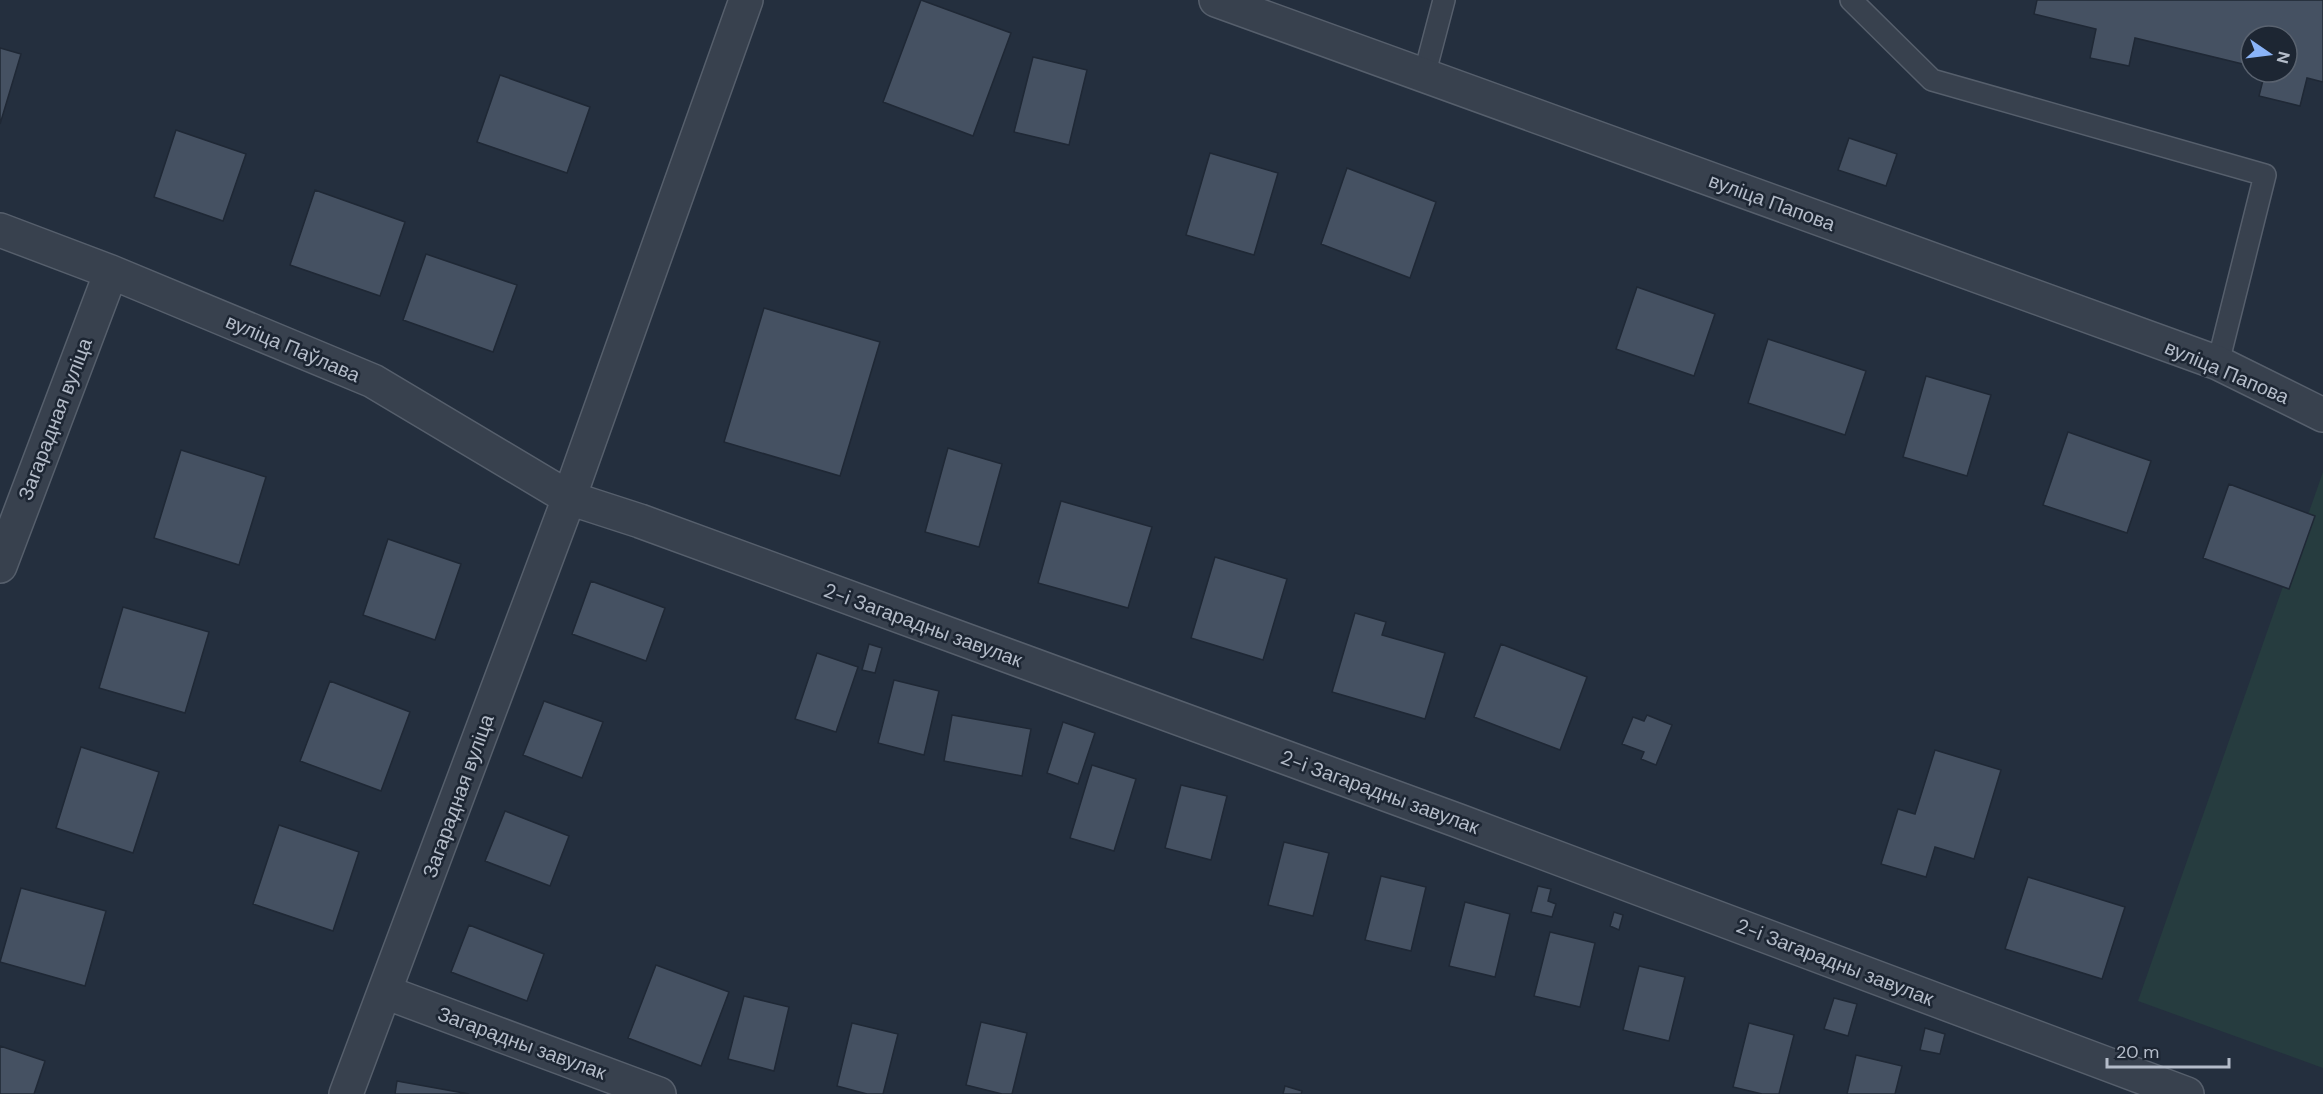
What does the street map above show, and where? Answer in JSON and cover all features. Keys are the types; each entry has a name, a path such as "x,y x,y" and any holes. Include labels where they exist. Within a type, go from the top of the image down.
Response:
{"street":[{"name":"Загарадная вуліца","path":"346,1094 569,498 746,0"},
{"name":"вуліца Папова","path":"1216,0 2218,363 2323,415"},
{"name":"вуліца Паўлава","path":"0,230 111,272 373,381 569,498"},
{"name":"Загарадная вуліца","path":"0,566 111,272"},
{"name":"2-і Загарадны завулак","path":"569,498 651,525 1460,821 2187,1094"},
{"name":"Загарадны завулак","path":"385,992 659,1094"}],"lane":[{"path":"1424,76 1444,0"},
{"path":"1851,0 1932,80 2265,175 2218,363"}],"green space":[{"path":"2323,472 2323,1068 2138,1001"}],"building":[{"path":"921,0 1011,33 973,136 883,102"},
{"path":"2037,0 2323,0 2323,82 2307,78 2300,106 2259,96 2262,84 2299,84 2299,24 2239,24 2239,63 2135,38 2129,66 2090,58 2096,29 2034,14"},
{"path":"0,48 21,54 0,124"},
{"path":"1033,57 1087,70 1069,145 1014,132"},
{"path":"500,75 590,107 567,173 477,142"},
{"path":"176,130 246,154 223,221 154,197"},
{"path":"1849,138 1897,154 1886,186 1838,170"},
{"path":"1210,153 1278,173 1254,255 1186,235"},
{"path":"1347,168 1436,202 1410,278 1321,244"},
{"path":"315,190 405,222 380,296 290,265"},
{"path":"426,254 517,285 493,352 403,320"},
{"path":"1637,287 1715,314 1694,376 1616,349"},
{"path":"764,308 880,342 840,476 724,442"},
{"path":"1768,339 1866,371 1845,435 1748,403"},
{"path":"1926,376 1991,395 1967,476 1903,457"},
{"path":"2068,432 2151,461 2127,533 2043,505"},
{"path":"948,448 1002,464 979,547 925,532"},
{"path":"181,450 266,477 239,565 154,538"},
{"path":"2229,484 2315,516 2289,589 2203,558"},
{"path":"1061,501 1152,527 1128,608 1038,583"},
{"path":"388,539 461,564 435,640 363,615"},
{"path":"1215,557 1287,579 1263,660 1191,638"},
{"path":"591,581 665,608 646,661 572,634"},
{"path":"123,607 209,632 185,713 99,688"},
{"path":"1355,613 1386,622 1382,635 1445,653 1425,719 1332,692"},
{"path":"869,644 882,648 875,673 862,670"},
{"path":"1501,644 1587,677 1560,750 1474,717"},
{"path":"817,653 858,667 836,732 795,719"},
{"path":"894,680 939,691 924,755 878,743"},
{"path":"330,681 410,712 381,791 300,761"},
{"path":"544,701 603,722 582,778 523,755"},
{"path":"952,715 1031,729 1022,776 944,761"},
{"path":"1647,715 1672,725 1656,765 1641,759 1644,752 1622,744 1633,717 1644,721"},
{"path":"1063,722 1095,733 1078,784 1047,773"},
{"path":"81,747 159,772 133,853 56,828"},
{"path":"1935,750 2001,770 1974,859 1935,847 1926,877 1881,864 1898,809 1915,814"},
{"path":"1092,765 1136,779 1114,851 1070,838"},
{"path":"1181,785 1227,796 1211,860 1165,848"},
{"path":"505,811 569,836 550,886 485,861"},
{"path":"279,825 359,852 333,931 253,904"},
{"path":"1284,842 1329,853 1313,916 1268,905"},
{"path":"1381,876 1426,887 1411,951 1365,940"},
{"path":"2028,877 2125,907 2102,979 2005,949"},
{"path":"1538,886 1551,889 1548,901 1556,904 1552,917 1531,912"},
{"path":"21,888 106,911 85,986 0,962"},
{"path":"1465,902 1510,914 1495,977 1449,966"},
{"path":"1614,912 1623,915 1619,930 1610,926"},
{"path":"469,925 544,954 527,1001 451,972"},
{"path":"1550,932 1595,943 1580,1007 1534,996"},
{"path":"656,965 729,992 701,1066 628,1038"},
{"path":"1639,966 1685,977 1669,1041 1623,1030"},
{"path":"744,996 789,1007 774,1071 728,1059"},
{"path":"1834,998 1857,1004 1848,1036 1824,1029"},
{"path":"981,1022 1027,1033 1012,1094 1002,1094 966,1085"},
{"path":"852,1023 898,1034 883,1094 867,1094 837,1086"},
{"path":"1749,1023 1794,1035 1779,1094 1762,1094 1733,1087"},
{"path":"1925,1028 1945,1034 1940,1054 1920,1050"},
{"path":"0,1046 45,1061 34,1094 0,1094"},
{"path":"1856,1055 1902,1066 1895,1094 1847,1094"},
{"path":"397,1081 469,1094 395,1094"},
{"path":"1285,1086 1302,1091 1301,1094 1283,1094"}]}
